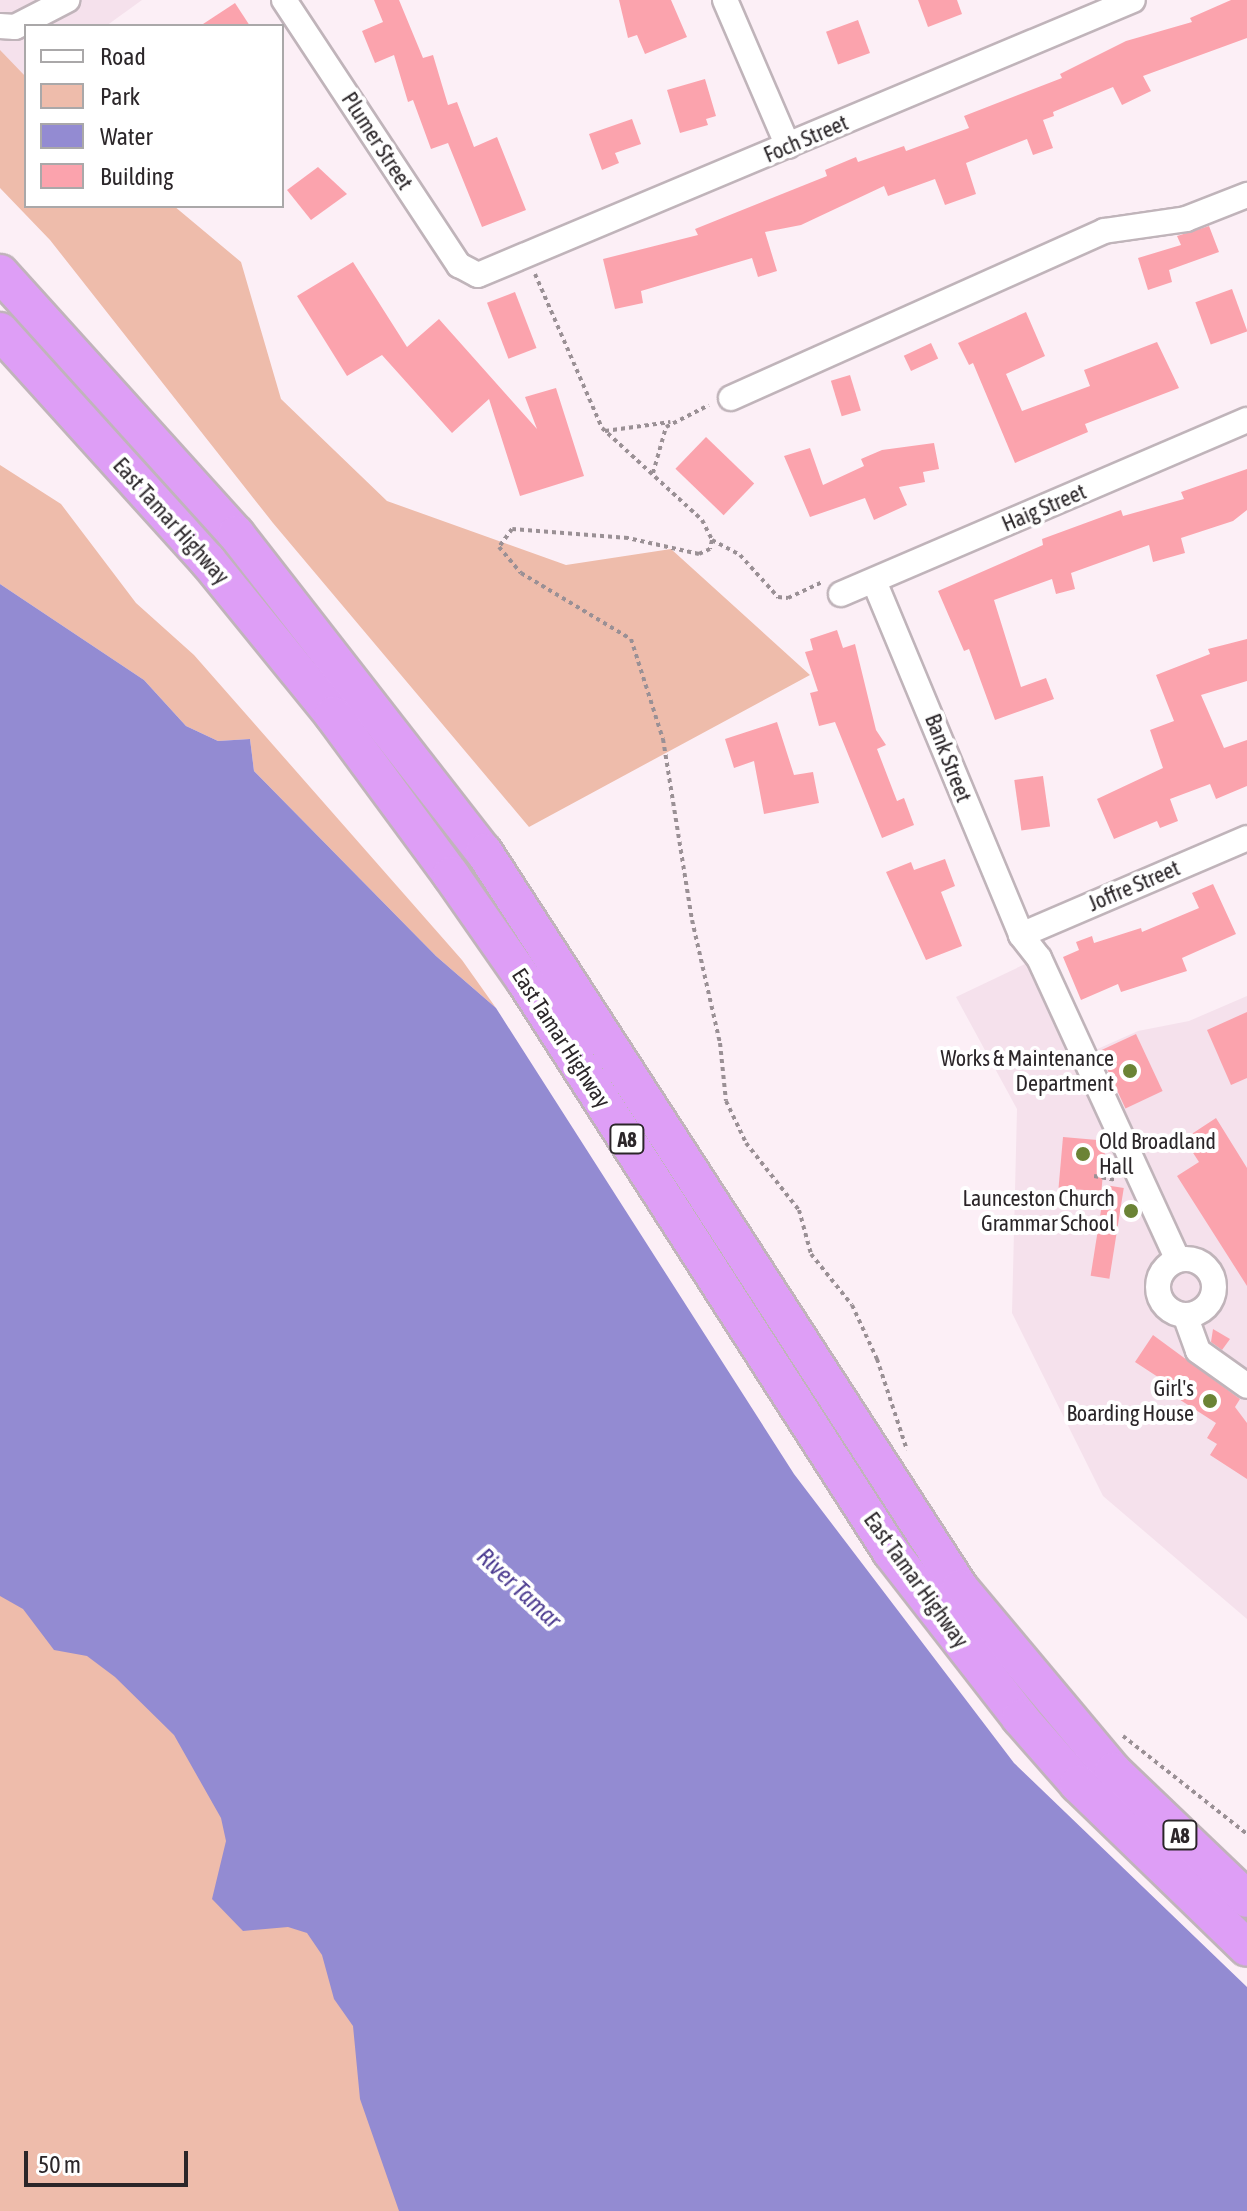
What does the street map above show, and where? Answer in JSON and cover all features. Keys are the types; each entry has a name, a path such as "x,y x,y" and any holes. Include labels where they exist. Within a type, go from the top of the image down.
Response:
{"highway":[{"name":"East Tamar Highway","path":"0,273 246,545 484,852 628,1068 788,1328 926,1539 1022,1665 1113,1771 1247,1899"},
{"name":"East Tamar Highway","path":"0,331 208,561 333,715 442,863 525,981 900,1564 1020,1718 1078,1784 1247,1948"}],"street":[{"path":"0,26 15,27 67,0"},
{"name":"Plumer Street","path":"284,0 459,265 478,275"},
{"path":"725,0 788,146"},
{"name":"Foch Street","path":"478,275 528,257 1122,2"},
{"path":"731,398 1104,231 1186,219 1247,195"},
{"name":"Haig Street","path":"837,585 874,581 1247,420"},
{"name":"Bank Street","path":"874,581 1021,935 1039,958 1178,1260"},
{"name":"Joffre Street","path":"1021,935 1247,838"},
{"path":"1185,1315 1208,1304 1213,1279 1195,1261 1178,1260 1164,1271 1158,1287 1163,1303 1185,1315 1198,1351 1247,1386"}],"path":[{"path":"528,257 605,431 702,520 712,540 740,555 778,597 788,598 837,585"},
{"path":"605,431 673,422 731,398"},
{"path":"653,473 658,442 673,422"},
{"path":"712,540 710,549 699,554 628,538 512,529 499,547 521,573 631,639 663,739 692,920 720,1043 726,1101 746,1143 799,1210 811,1254 852,1305 877,1359 910,1457"},
{"path":"1117,1731 1247,1834"}],"shaded area":[{"path":"0,0 142,0 109,24 24,24 24,85 0,102"},
{"name":"Launceston Church Grammar School","path":"1046,954 1093,1051 1138,1031 1189,1021 1247,996 1247,1619 1103,1496 1012,1313 1017,1109 956,997"}],"green space":[{"path":"0,50 24,75 24,208 176,208 241,262 281,399 387,501 566,565 671,549 810,675 529,827 273,523 50,240 0,188"},
{"path":"0,465 61,504 136,603 194,655 462,960 496,1008 436,956 254,771 250,739 218,741 186,726 144,680 0,584"},
{"path":"0,1506 732,2211 0,2211"}],"water":[{"name":"River Tamar","path":"0,584 144,680 186,726 218,741 250,739 254,771 436,956 496,1008 794,1474 1014,1763 1247,1987 1247,2211 399,2211 360,2099 353,2026 334,1999 322,1955 307,1933 288,1927 243,1931 212,1899 226,1841 221,1818 174,1735 115,1677 87,1656 54,1650 23,1609 0,1596"}],"building":[{"path":"374,0 399,0 423,58 433,55 448,105 457,102 474,147 497,137 526,210 482,227 448,143 431,149 413,100 408,102 394,55 375,63 362,31 383,22"},
{"path":"619,0 671,0 687,37 645,54 637,35 628,38"},
{"path":"918,0 957,0 962,14 928,27"},
{"path":"1231,0 1247,0 1247,38 1143,76 1151,91 1122,105 1113,87 1053,112 1054,116 1043,120 1053,148 1033,155 1027,139 966,163 976,194 945,205 935,179 888,196 884,186 801,225 765,232 777,271 758,277 752,258 641,291 643,303 615,309 603,259 698,235 695,229 827,176 825,170 856,157 858,162 904,146 906,151 969,128 964,116 1062,78 1060,74 1126,41 1192,22 1190,18"},
{"path":"235,3 249,24 203,24"},
{"path":"858,20 870,53 838,65 826,32"},
{"path":"705,79 716,116 706,119 708,125 680,133 667,90"},
{"path":"632,119 641,144 615,153 619,163 602,170 589,134"},
{"path":"318,167 347,194 311,220 287,190"},
{"path":"1209,226 1219,252 1169,270 1172,282 1148,290 1138,258 1181,245 1177,236"},
{"path":"353,262 407,347 439,319 537,429 525,397 556,388 584,476 520,496 489,399 452,433 382,355 347,376 297,296"},
{"path":"1232,289 1247,331 1211,345 1195,302"},
{"path":"515,292 537,348 508,359 487,303"},
{"path":"1026,312 1045,356 1006,374 1022,411 1090,386 1084,370 1157,342 1179,388 1085,424 1088,432 1015,463 973,363 969,365 958,343"},
{"path":"931,343 938,358 911,371 904,356"},
{"path":"850,375 861,410 842,416 831,381"},
{"path":"706,437 754,484 724,515 675,469"},
{"path":"934,443 939,469 923,472 925,482 899,487 907,505 874,520 865,498 810,517 784,456 810,448 823,485 864,466 861,459 882,450"},
{"path":"1247,469 1247,510 1233,521 1181,538 1185,553 1153,562 1149,545 1071,573 1075,589 1056,594 1052,579 994,600 1021,687 1046,678 1054,699 995,720 969,649 964,651 938,591 1043,545 1042,539 1121,510 1123,516 1184,499 1181,492"},
{"path":"837,630 843,648 855,644 876,730 886,745 877,749 897,801 904,798 914,825 882,838 835,722 819,726 810,693 818,691 805,652 813,650 810,639"},
{"path":"1247,639 1247,681 1201,695 1224,748 1247,740 1247,786 1216,799 1210,784 1170,799 1178,821 1160,828 1157,821 1114,839 1097,799 1163,768 1150,730 1174,721 1156,675 1210,654 1208,649"},
{"path":"777,722 794,775 813,772 819,803 764,814 754,761 734,768 725,739"},
{"path":"1043,776 1050,827 1021,831 1014,780"},
{"path":"945,859 955,886 941,892 962,946 926,960 886,872 911,862 914,870"},
{"path":"1213,884 1236,934 1182,958 1187,971 1121,992 1118,984 1081,1000 1063,957 1079,950 1076,942 1092,936 1094,943 1141,928 1142,932 1199,908 1192,893"},
{"path":"1247,1012 1247,1078 1231,1085 1207,1030"},
{"name":"Works & Maintenance Department","path":"1136,1034 1163,1091 1125,1108 1099,1051"},
{"path":"1216,1118 1247,1168 1247,1286 1177,1176 1199,1162 1184,1139"},
{"name":"Old Broadland Hall","path":"1063,1137 1106,1141 1101,1192 1059,1188"},
{"path":"1105,1185 1124,1188 1109,1279 1091,1276"},
{"path":"1213,1329 1230,1339 1222,1350 1211,1342"},
{"name":"Girl's Boarding House","path":"1153,1335 1240,1399 1235,1407 1247,1423 1247,1479 1210,1455 1217,1444 1207,1438 1216,1423 1157,1385 1161,1379 1135,1362"}],"place":[{"name":"Works & Maintenance Department","path":"1130,1071"},
{"name":"Old Broadland Hall","path":"1083,1154"},
{"name":"Launceston Church Grammar School","path":"1131,1211"},
{"name":"Girl's Boarding House","path":"1210,1401"}]}
